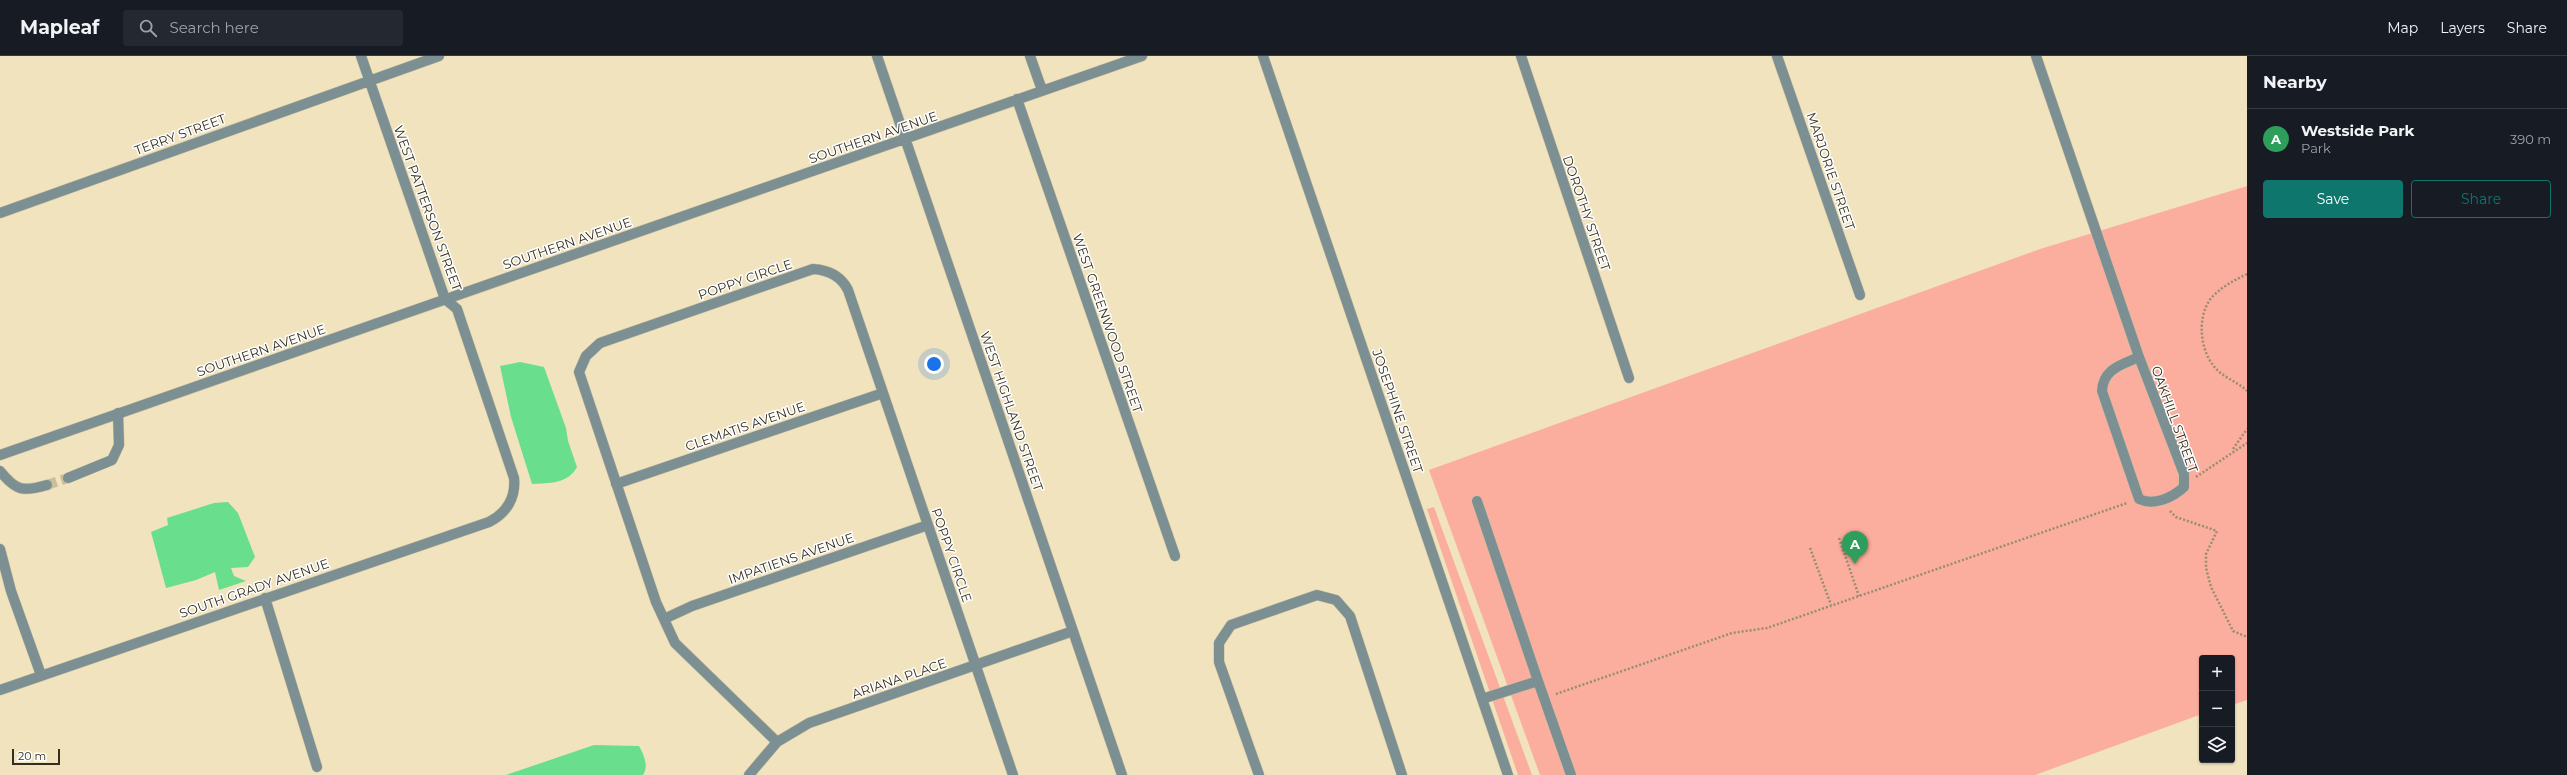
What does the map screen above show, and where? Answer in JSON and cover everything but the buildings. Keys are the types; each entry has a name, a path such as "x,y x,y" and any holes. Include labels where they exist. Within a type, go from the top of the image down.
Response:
{"street":[{"name":"WEST PATTERSON STREET","path":"361,56 445,299 457,309 514,478 515,490 510,502"},
{"name":"TERRY STREET","path":"0,213 439,56"},
{"name":"WEST HIGHLAND STREET","path":"877,56 1122,775"},
{"path":"1030,56 1042,90"},
{"name":"SOUTHERN AVENUE","path":"0,454 1142,56"},
{"name":"JOSEPHINE STREET","path":"1263,56 1508,775"},
{"name":"DOROTHY STREET","path":"1521,56 1629,378"},
{"name":"MARJORIE STREET","path":"1777,56 1860,295"},
{"name":"OAKHILL STREET","path":"2036,56 2139,357 2184,474 2184,487 2160,500"},
{"name":"WEST GREENWOOD STREET","path":"1017,99 1174,556"},
{"name":"POPPY CIRCLE","path":"777,742 682,651 664,619 581,382 581,364 586,356 600,343 798,274 813,270 824,270 843,280 1013,775"},
{"name":"OAKHILL STREET","path":"2139,357 2113,368 2106,375 2102,387 2139,499"},
{"name":"CLEMATIS AVENUE","path":"616,484 883,393"},
{"path":"68,478 112,460 119,445 118,413"},
{"path":"0,471 16,488 28,490 47,485"},
{"path":"2139,499 2152,502 2160,500"},
{"path":"1477,501 1571,775"},
{"name":"SOUTH GRADY AVENUE","path":"0,690 489,522 505,511 510,502"},
{"name":"IMPATIENS AVENUE","path":"664,619 692,606 928,525"},
{"path":"0,549 11,591 41,675"},
{"path":"1259,775 1219,662 1219,643 1231,625 1317,595 1336,600 1350,616 1402,775"},
{"path":"265,598 318,767"},
{"name":"ARIANA PLACE","path":"749,775 777,742 823,718 1073,631"},
{"path":"1482,699 1538,681"}],"path":[{"path":"2247,274 2230,282 2213,296 2204,310 2202,333 2205,350 2213,365 2224,376 2247,391"},
{"path":"2232,452 2247,428"},
{"path":"2184,487 2232,452 2247,443"},
{"path":"1544,698 1732,633 1767,628 2139,499"},
{"path":"2160,500 2176,517 2217,531 2206,554 2206,568 2211,587 2233,631 2247,637"},
{"path":"1839,538 1859,596"},
{"path":"1810,548 1831,605"}],"shaded area":[{"path":"2247,186 2247,700 2235,704 2235,655 2199,655 2199,715 2035,775 1540,775 1429,470 2040,249"},
{"path":"520,362 544,367 566,428 568,441 577,467 569,477 558,482 532,484 511,417 500,366"},
{"path":"228,502 238,513 255,557 248,567 231,568 234,576 246,581 219,590 215,572 196,580 166,588 151,532 168,525 167,518 214,503"},
{"path":"1434,507 1532,775 1518,775 1427,509"},
{"path":"594,745 639,746 646,764 645,772 643,775 506,775"}],"tunnel":[{"path":"47,485 68,478"}],"place":[{"name":"Westside Park","path":"1855,564"}]}
